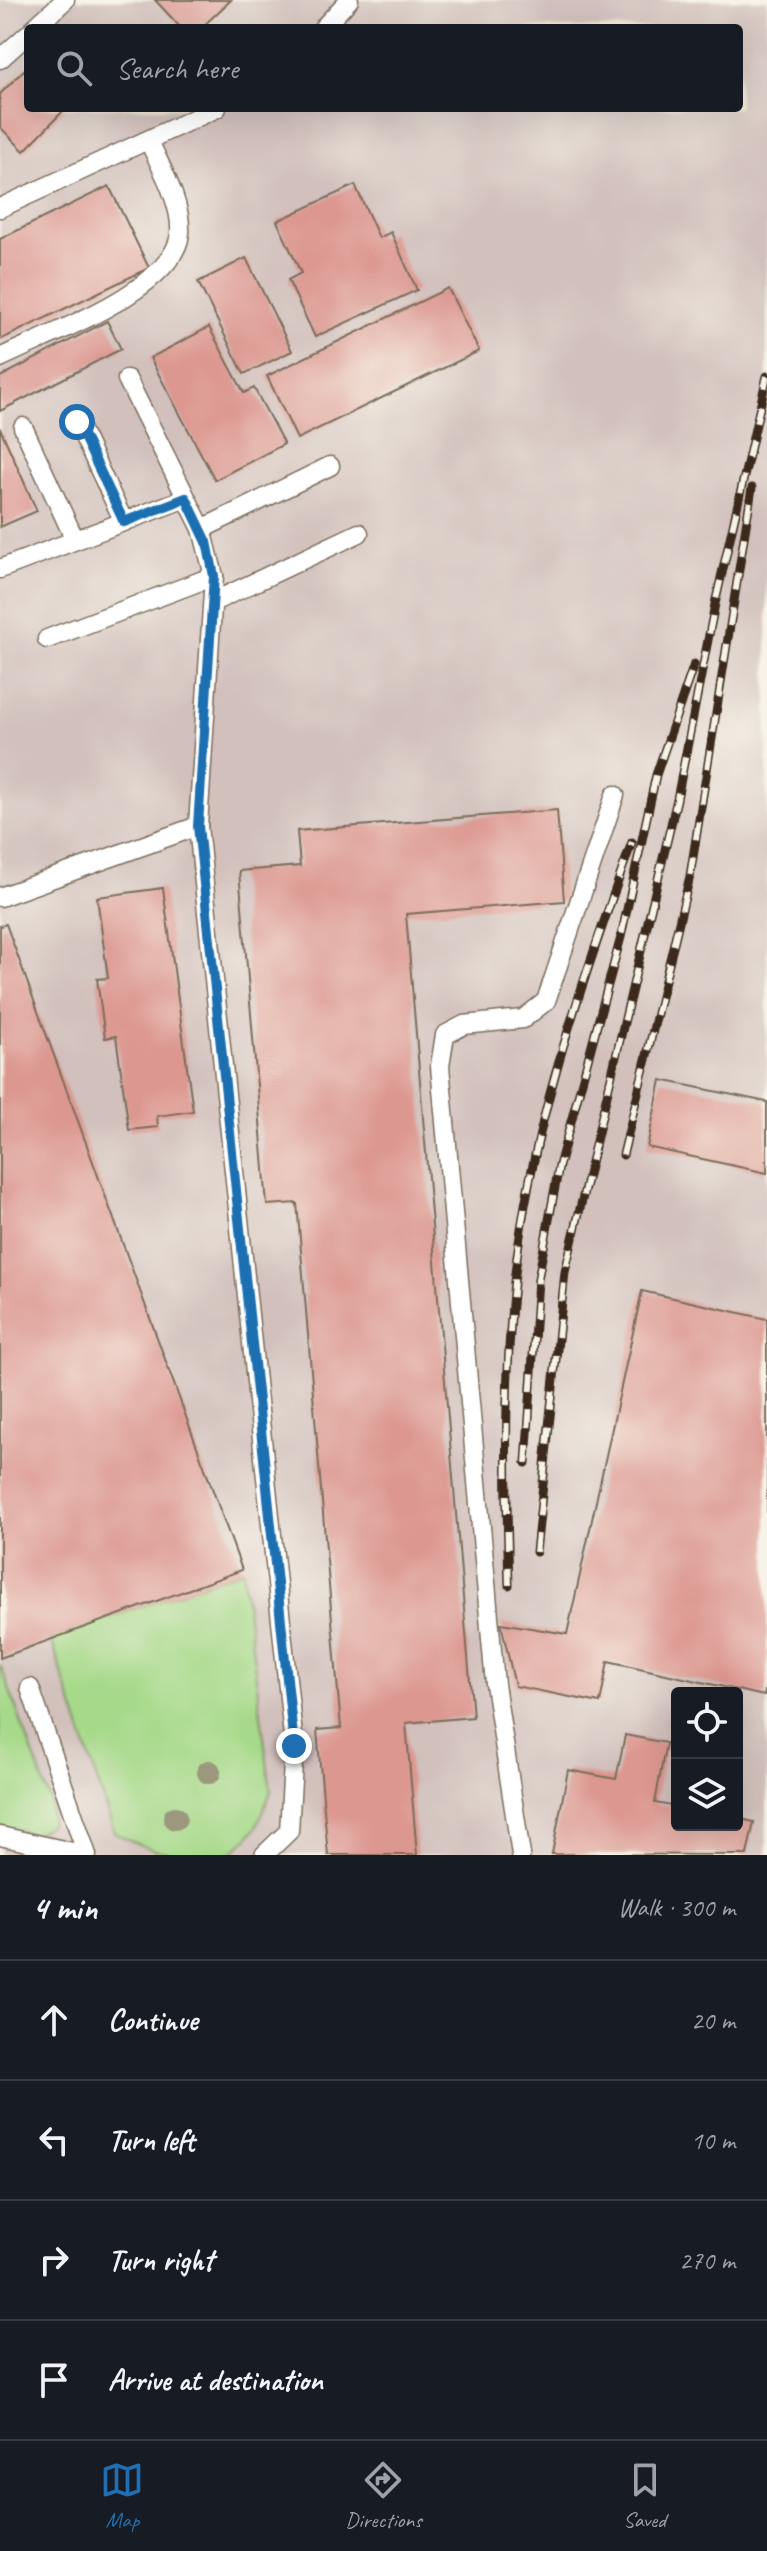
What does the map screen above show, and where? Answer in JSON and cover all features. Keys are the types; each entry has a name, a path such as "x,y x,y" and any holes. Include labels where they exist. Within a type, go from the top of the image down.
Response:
{"lane":[{"path":"38,24 65,0"},
{"path":"327,24 349,0"},
{"path":"0,59 24,38"},
{"path":"0,208 209,112"},
{"path":"0,358 134,292 167,266 180,234 174,199 149,141"},
{"path":"127,379 202,529 214,576 198,826 294,1746 289,1831 264,1855"},
{"path":"77,422 124,522"},
{"path":"23,427 75,540"},
{"path":"202,529 330,466"},
{"path":"0,569 186,498"},
{"path":"213,602 359,533"},
{"path":"47,639 214,576"},
{"path":"521,1855 495,1684 440,1066 445,1035 464,1025 523,1019 546,1001 615,795"},
{"path":"0,897 198,826"},
{"path":"30,1688 86,1855"},
{"path":"0,1836 86,1855"}],"shaded area":[{"path":"0,0 767,0 767,1855 0,1855"}],"green space":[{"path":"242,1570 271,1791 256,1829 234,1851 224,1855 192,1855 140,1845 114,1832 51,1639"},
{"path":"0,1664 51,1803 50,1825 34,1834 0,1826"}],"building":[{"path":"155,0 231,0 205,24 177,24"},
{"path":"24,70 24,112 62,112 24,151 0,127 0,94"},
{"path":"355,185 379,238 391,232 417,290 315,337 288,280 301,273 277,221"},
{"path":"109,186 149,268 0,340 0,239"},
{"path":"246,258 292,351 244,374 198,282"},
{"path":"448,288 479,351 297,439 267,376"},
{"path":"107,321 121,349 0,411 0,377"},
{"path":"209,327 244,393 254,388 284,444 215,480 150,358"},
{"path":"0,428 37,511 0,527"},
{"path":"557,810 564,901 406,914 473,1717 406,1723 417,1855 328,1855 317,1730 341,1728 297,1203 267,1205 239,871 300,866 297,831"},
{"path":"163,888 193,1111 157,1116 158,1127 129,1130 116,1036 105,1038 97,979 108,978 97,897"},
{"path":"6,924 242,1570 0,1658 0,926"},
{"path":"661,1080 767,1102 767,1173 647,1147"},
{"path":"642,1291 767,1319 767,1680 764,1696 743,1691 743,1687 724,1687 608,1661 600,1703 515,1686 501,1623 567,1634"},
{"path":"625,1735 666,1743 655,1803 671,1806 671,1831 743,1831 743,1819 754,1822 747,1855 552,1854 568,1770 616,1779"}],"railway":[{"path":"536,1552 565,1272 677,799 715,604 767,376"},
{"path":"623,1155 690,876 752,488"},
{"path":"526,1463 538,1279 559,1166 621,937 656,775 694,664"},
{"path":"509,1585 507,1403 510,1330 520,1235 530,1178 558,1064 632,842"}],"route":[{"path":"77,422 124,522 186,498 207,542 214,576 198,826 294,1746"}]}
